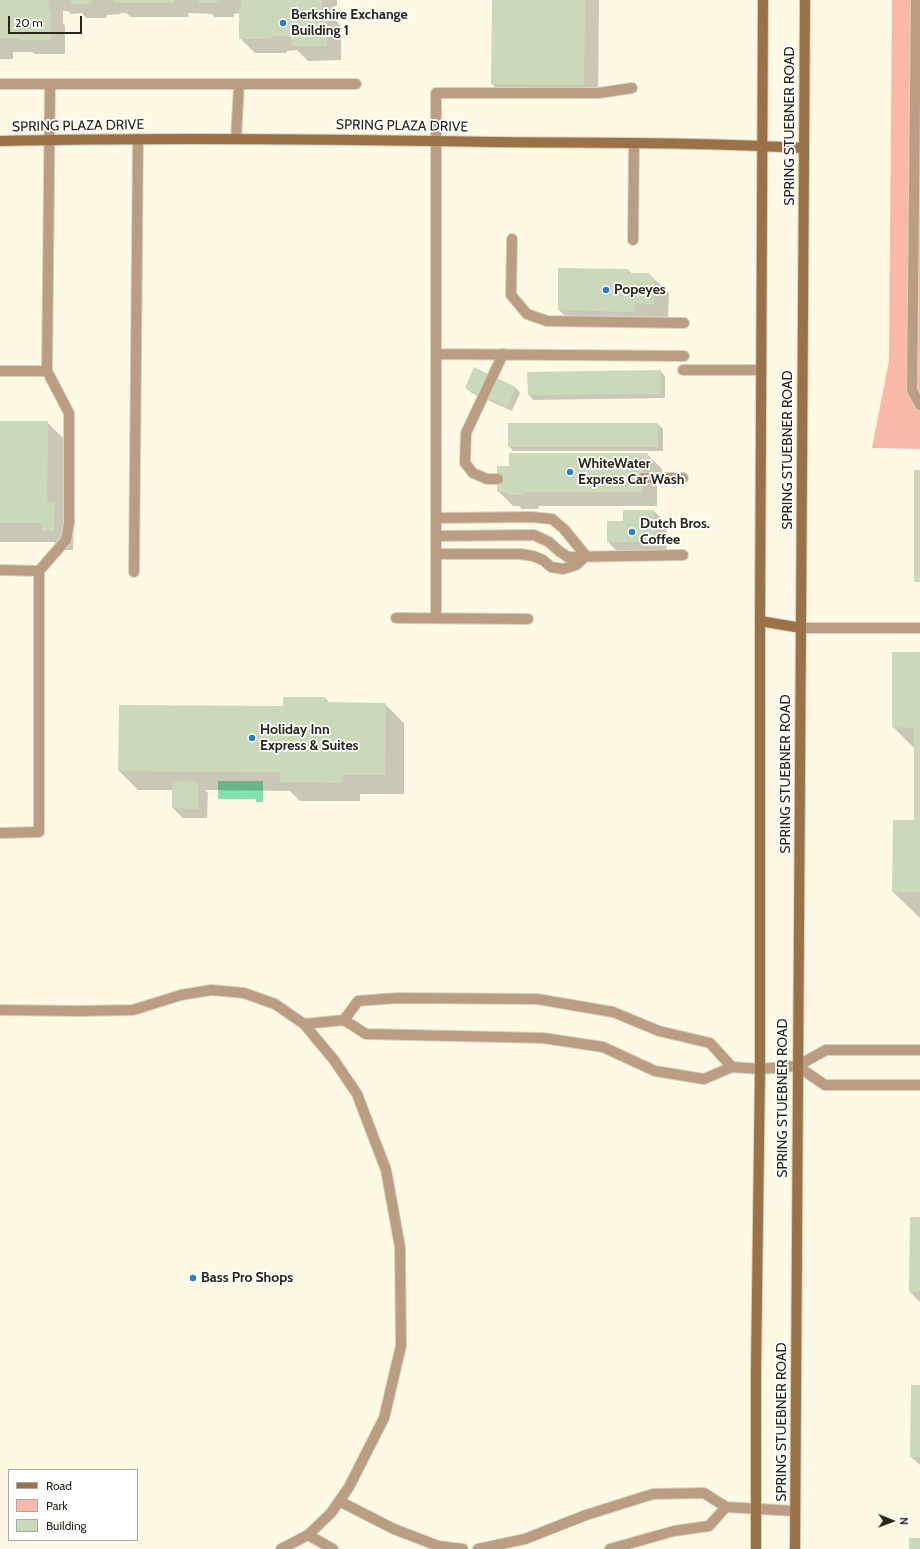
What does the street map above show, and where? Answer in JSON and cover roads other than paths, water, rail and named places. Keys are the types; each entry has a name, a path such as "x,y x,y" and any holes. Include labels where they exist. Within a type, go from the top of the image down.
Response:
{"main road":[{"name":"SPRING STUEBNER ROAD","path":"756,1549 760,1069 760,621 763,0"},
{"name":"SPRING STUEBNER ROAD","path":"795,1549 805,0"},
{"name":"SPRING PLAZA DRIVE","path":"0,142 50,140 236,139 762,146 804,148"},
{"path":"760,621 801,628"}],"lane":[{"path":"916,0 912,390 920,405"},
{"path":"0,84 356,84"},
{"path":"0,833 39,832 39,571 66,540 69,523 70,413 47,371 50,84"},
{"path":"236,139 239,84"},
{"path":"436,618 436,94 599,93 632,88"},
{"path":"134,572 138,139"},
{"path":"633,240 634,144"},
{"path":"512,239 511,295 527,314 547,320 684,323"},
{"path":"436,354 684,356"},
{"path":"498,479 487,479 473,473 465,463 466,433 503,354"},
{"path":"683,370 761,370"},
{"path":"0,371 47,371"},
{"path":"643,478 683,478"},
{"path":"436,518 531,517 552,519 564,529 586,556"},
{"path":"436,536 534,536 550,542 568,557 682,555"},
{"path":"436,554 520,554 533,556 543,560 551,567 563,569 576,565 586,556"},
{"path":"0,570 39,571"},
{"path":"396,618 528,619"},
{"path":"801,628 920,628"},
{"path":"0,1010 79,1012 133,1010 181,995 211,990 244,993 275,1004 304,1024 334,1060 357,1094 386,1170 400,1247 401,1346 384,1418 349,1487 331,1512 308,1535 281,1549"},
{"path":"344,1020 358,1001 397,998 537,999 613,1012 659,1031 710,1043 732,1067"},
{"path":"304,1024 344,1020 366,1034 543,1038 603,1047 655,1071 704,1080 732,1067 760,1069 797,1066 826,1050 920,1050"},
{"path":"797,1066 825,1085 920,1085"},
{"path":"478,1549 525,1539 586,1515 653,1494 704,1493 726,1507 795,1511"},
{"path":"339,1501 394,1529 438,1546 463,1549"},
{"path":"610,1549 674,1531 709,1526 726,1507"},
{"path":"308,1535 333,1549"}],"place":[{"name":"Berkshire Exchange Building 1","path":"283,23"},
{"name":"Popeyes","path":"606,290"},
{"name":"WhiteWater Express Car Wash","path":"570,472"},
{"name":"Dutch Bros. Coffee","path":"632,532"},
{"name":"Holiday Inn Express & Suites","path":"252,738"},
{"name":"Bass Pro Shops","path":"193,1278"}]}
